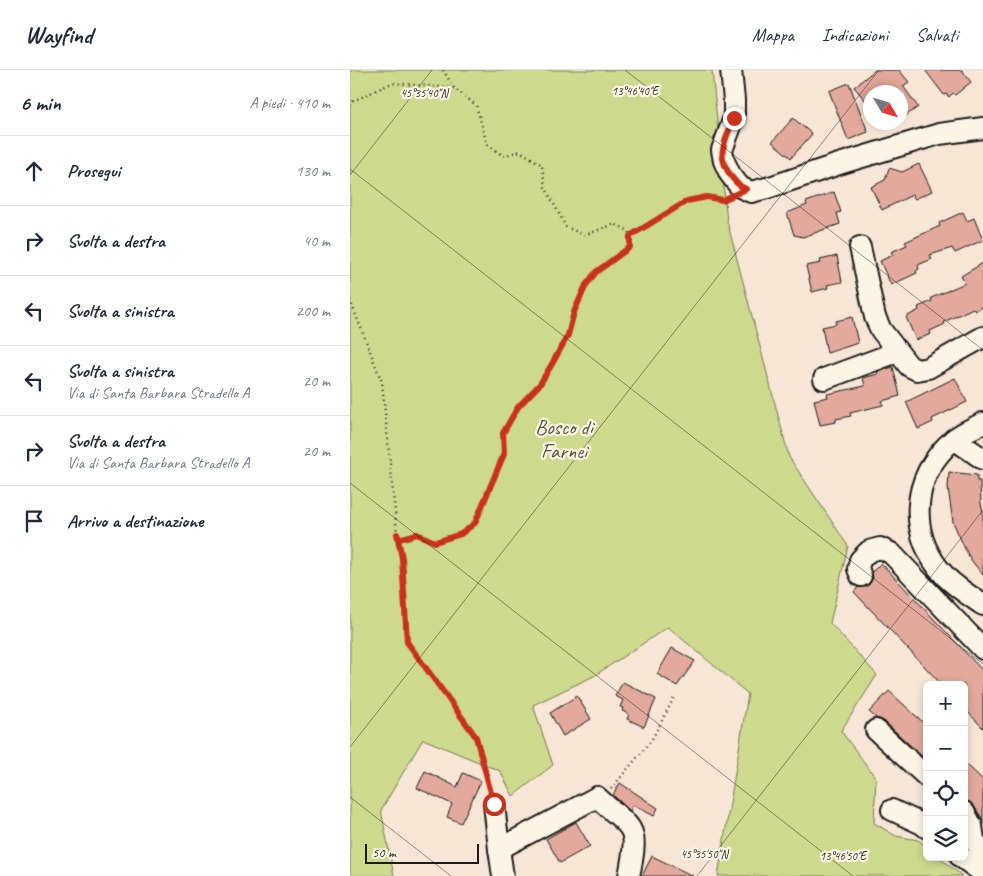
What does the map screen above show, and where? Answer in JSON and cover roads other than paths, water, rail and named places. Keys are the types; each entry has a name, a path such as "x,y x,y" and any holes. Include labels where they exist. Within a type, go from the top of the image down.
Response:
{"street":[{"path":"732,70 734,118 722,150 724,161 730,174 740,187 751,192 939,134 983,128"},
{"path":"860,247 875,317 881,330 909,366 917,370 928,368 983,337"},
{"path":"824,379 897,352"},
{"path":"983,422 954,439 939,454 929,469 921,487 918,506 919,525 933,560 945,576 983,605"},
{"path":"954,439 983,459"},
{"path":"861,576 858,569 860,560 869,551 880,548 891,553 983,649"},
{"path":"876,730 923,774"},
{"path":"499,849 597,797 631,827 634,839 634,852 629,876"},
{"path":"494,804 504,876"},
{"path":"892,810 923,825"},
{"path":"966,816 972,826 974,840 983,853"},
{"path":"966,861 983,873"}],"park label":[{"name":"Bosco di Farnei","path":"564,439"}]}
